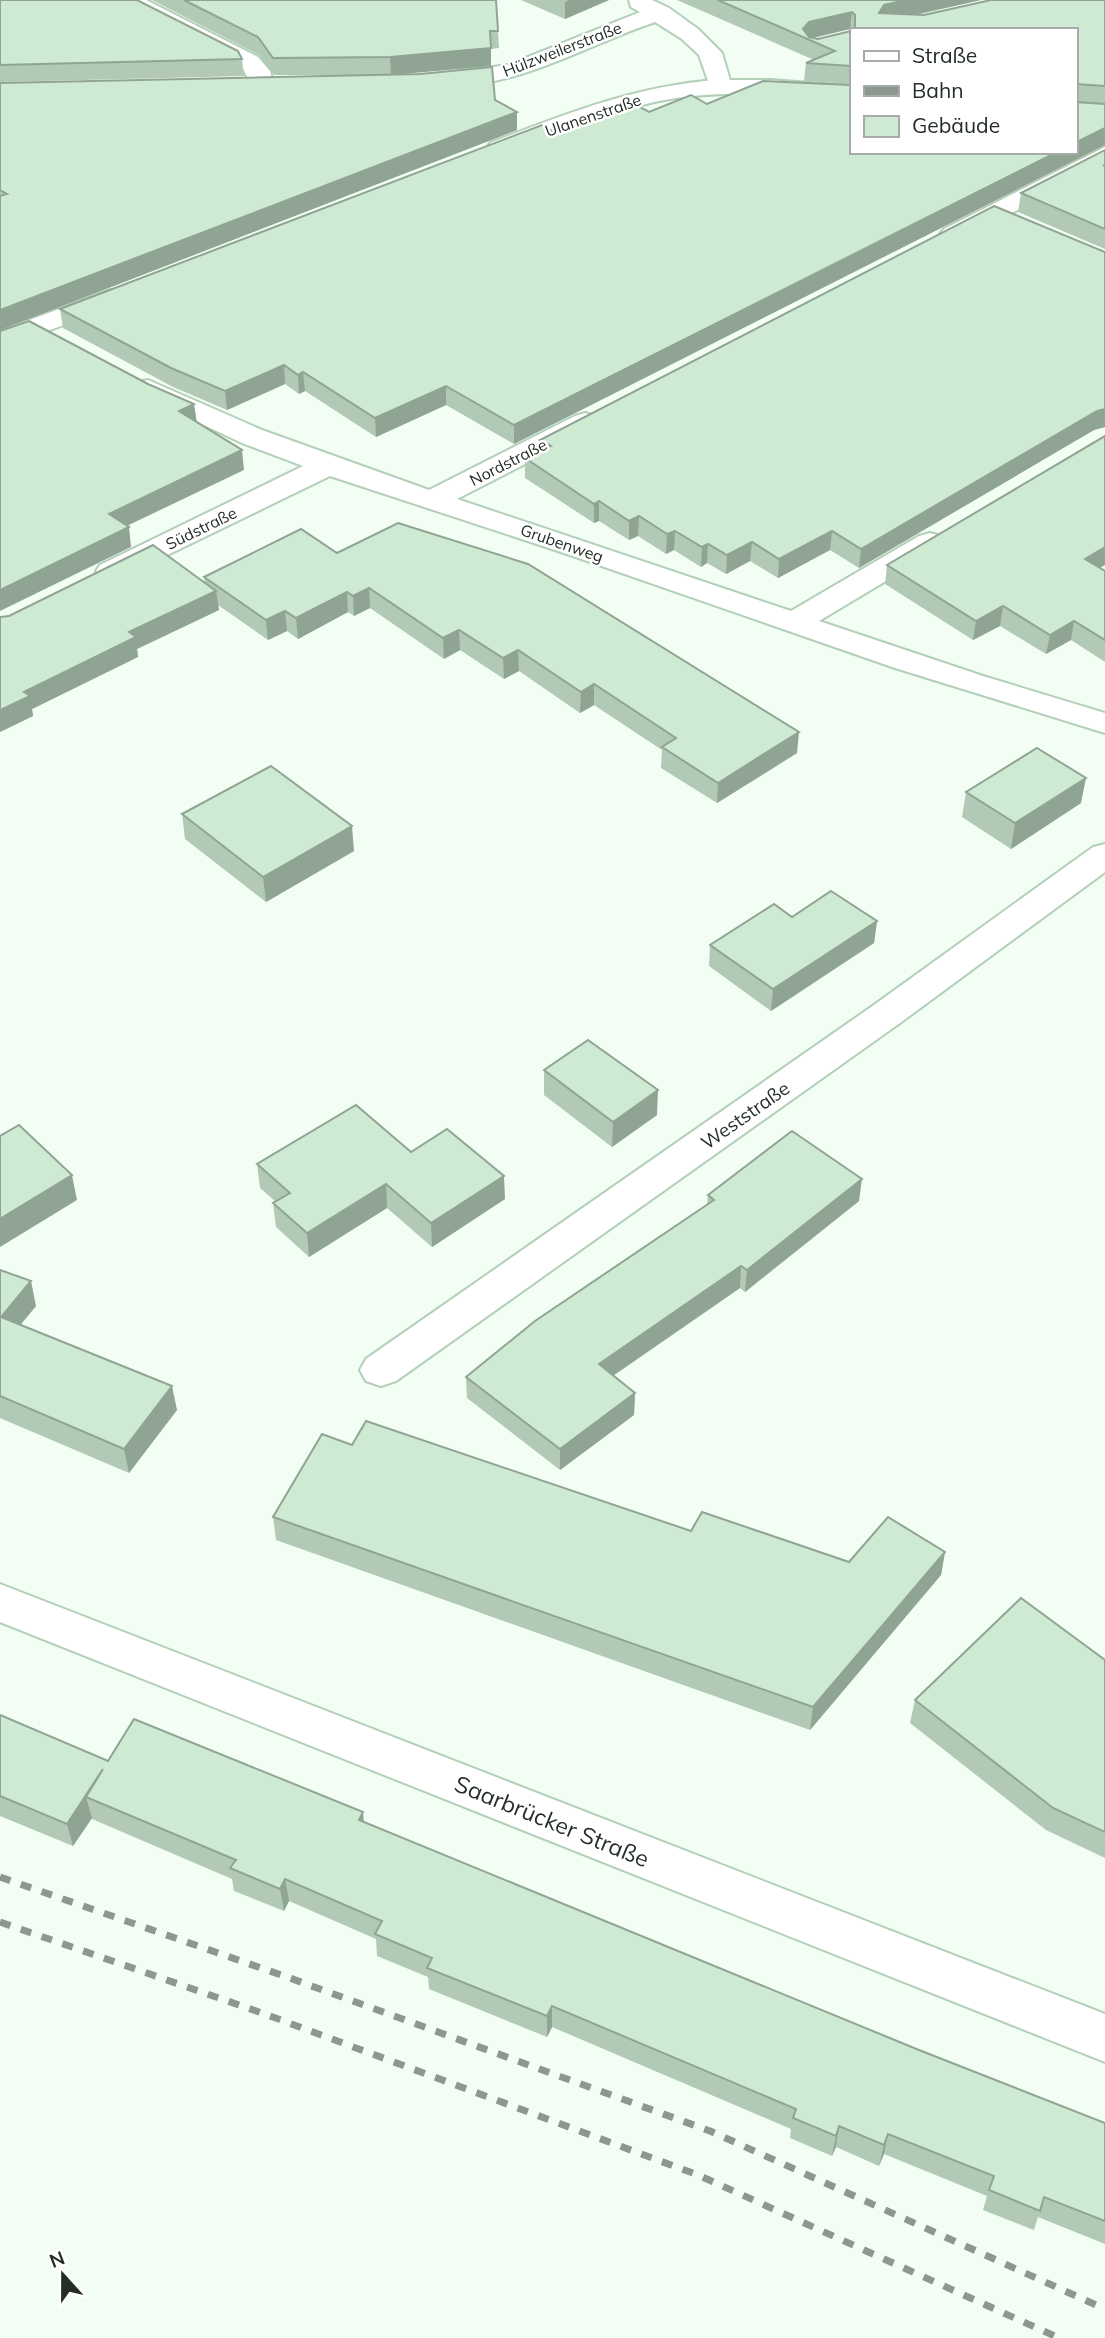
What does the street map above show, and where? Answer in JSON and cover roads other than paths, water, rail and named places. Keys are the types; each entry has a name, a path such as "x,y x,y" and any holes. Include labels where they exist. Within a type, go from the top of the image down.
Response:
{"street":[{"path":"129,0 250,62 258,71 262,85"},
{"path":"636,0 661,13 710,53 720,88 850,93"},
{"name":"Hülzweilerstraße","path":"421,82 490,76 516,70 621,26 661,13"},
{"path":"234,86 288,85"},
{"name":"Ulanenstraße","path":"474,158 637,98 720,88"},
{"path":"931,245 1006,219 1105,154"},
{"path":"0,341 138,287"},
{"path":"35,327 69,346"},
{"name":"Grubenweg","path":"127,377 228,426 327,466 434,499 942,672 1105,723"},
{"name":"Nordstraße","path":"434,499 608,410"},
{"name":"Südstraße","path":"88,583 327,466"},
{"path":"797,621 951,530"},
{"name":"Weststraße","path":"381,1370 887,1014 1105,855"},
{"name":"Saarbrücker Straße","path":"0,1603 1105,2038"}],"railway":[{"path":"0,1877 287,1977 710,2131 1105,2309"},
{"path":"0,1922 262,2013 698,2175 1059,2338"}]}
